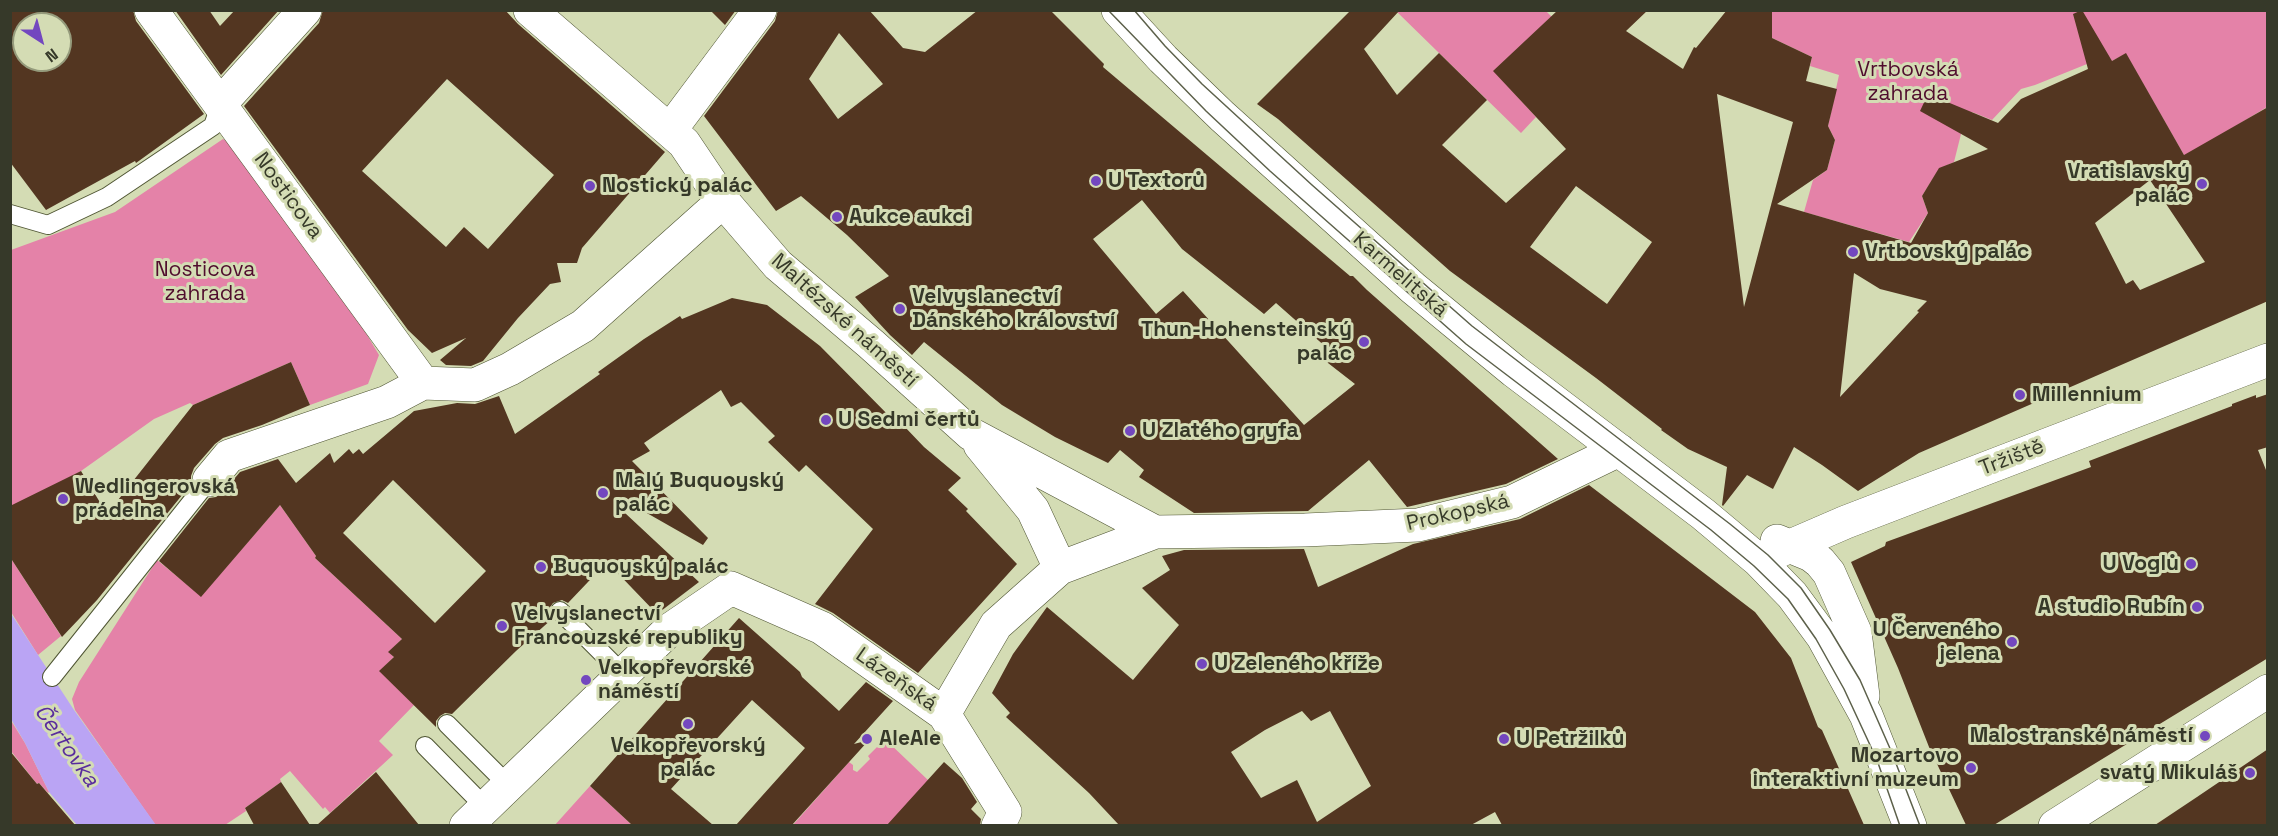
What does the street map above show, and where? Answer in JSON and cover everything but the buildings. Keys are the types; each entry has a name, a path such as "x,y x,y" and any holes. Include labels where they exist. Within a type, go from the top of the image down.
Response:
{"street":[{"name":"Nosticova","path":"151,10 423,383"},
{"path":"221,103 305,10"},
{"name":"Maltézské náměstí","path":"530,10 684,143 698,160 723,201 778,265 971,434 1033,510 1059,568"},
{"path":"662,122 690,103 760,10"},
{"name":"Karmelitská","path":"1118,10 1163,59 1222,116 1413,288 1514,371 1703,514 1758,560 1792,595 1823,637 1866,715 1910,825"},
{"path":"209,480 229,456 387,402 423,383 475,385 510,369 583,326 723,201"},
{"name":"Tržiště","path":"1758,560 1791,545 2268,360"},
{"name":"Maltézské náměstí","path":"971,434 1155,532"},
{"name":"Prokopská","path":"1214,531 1418,525 1512,502 1619,450"},
{"name":"Karmelitská","path":"1703,514 1791,545 1811,555 1829,573 1855,632 1866,715"},
{"name":"Maltézské náměstí","path":"944,714 996,625 1059,568 1155,532 1214,531"},
{"name":"Lázeňská","path":"623,674 668,631 731,588 822,628 944,714 1005,812 998,825"},
{"path":"486,806 623,674"},
{"path":"2055,825 2268,691"}],"lane":[{"path":"10,214 48,225 107,197 213,126 221,103"},
{"path":"52,676 209,480"},
{"path":"560,611 623,674"},
{"path":"447,724 486,806"},
{"path":"425,746 486,806"}],"green space":[{"path":"1396,11 1546,11 1552,17 1494,71 1536,117 1521,133"},
{"name":"Vrtbovská zahrada","path":"1771,11 2267,11 2267,107 2185,157 2126,54 2112,61 2087,64 2021,89 1992,120 1972,112 1961,134 1954,162 1939,169 1922,196 1928,213 1909,242 1804,212 1813,180 1827,170 1835,140 1828,126 1839,75 1810,66 1812,57 1772,38"},
{"name":"Nosticova zahrada","path":"223,139 253,157 332,276 379,355 368,384 310,405 291,362 193,405 190,403 154,419 81,471 28,500 11,506 11,250 115,212"},
{"path":"280,505 316,556 315,558 402,639 389,652 394,657 380,671 414,705 379,741 393,755 330,813 325,807 323,809 290,771 280,779 281,782 225,825 156,826 75,710 72,699 79,682 157,560 201,596"},
{"path":"10,557 61,636 38,655 11,612"},
{"path":"10,719 25,743 48,793 39,783 37,784 11,751"},
{"path":"883,741 888,742 929,781 910,819 904,825 792,826 849,762 853,765 853,770 857,772 870,759 868,756"},
{"path":"590,786 632,825 554,826"}],"water":[{"name":"Čertovka","path":"10,612 74,710 156,825 77,825 49,792 11,719"}],"tram line":[{"path":"1108,10 1206,111 1270,171 1466,344 1711,530 1754,566 1788,599 1816,639 1844,689 1877,760 1900,826"},
{"path":"1134,10 1202,84 1472,326 1730,524 1768,555 1801,588 1860,680 1892,753 1920,826"}],"place":[{"name":"U Textorů","path":"1096,181"},
{"name":"Vratislavský palác","path":"2202,184"},
{"name":"Nostický palác","path":"590,186"},
{"name":"Aukce aukci","path":"837,217"},
{"name":"Vrtbovský palác","path":"1853,252"},
{"name":"Velvyslanectví Dánského království","path":"900,309"},
{"name":"Thun-Hohensteinský palác","path":"1364,342"},
{"name":"Millennium","path":"2020,395"},
{"name":"U Sedmi čertů","path":"826,420"},
{"name":"U Zlatého gryfa","path":"1130,431"},
{"name":"Malý Buquoyský palác","path":"603,493"},
{"name":"Wedlingerovská prádelna","path":"63,499"},
{"name":"U Voglů","path":"2191,564"},
{"name":"Buquoyský palác","path":"541,567"},
{"name":"A studio Rubín","path":"2197,607"},
{"name":"Velvyslanectví Francouzské republiky","path":"502,626"},
{"name":"U Červeného jelena","path":"2012,642"},
{"name":"U Zeleného kříže","path":"1202,664"},
{"name":"Velkopřevorské náměstí","path":"586,680"},
{"name":"Velkopřevorský palác","path":"688,724"},
{"name":"Malostranské náměstí","path":"2205,736"},
{"name":"AleAle","path":"867,739"},
{"name":"U Petržilků","path":"1504,739"},
{"name":"Mozartovo interaktivní muzeum","path":"1971,768"},
{"name":"svatý Mikuláš","path":"2250,773"}]}
